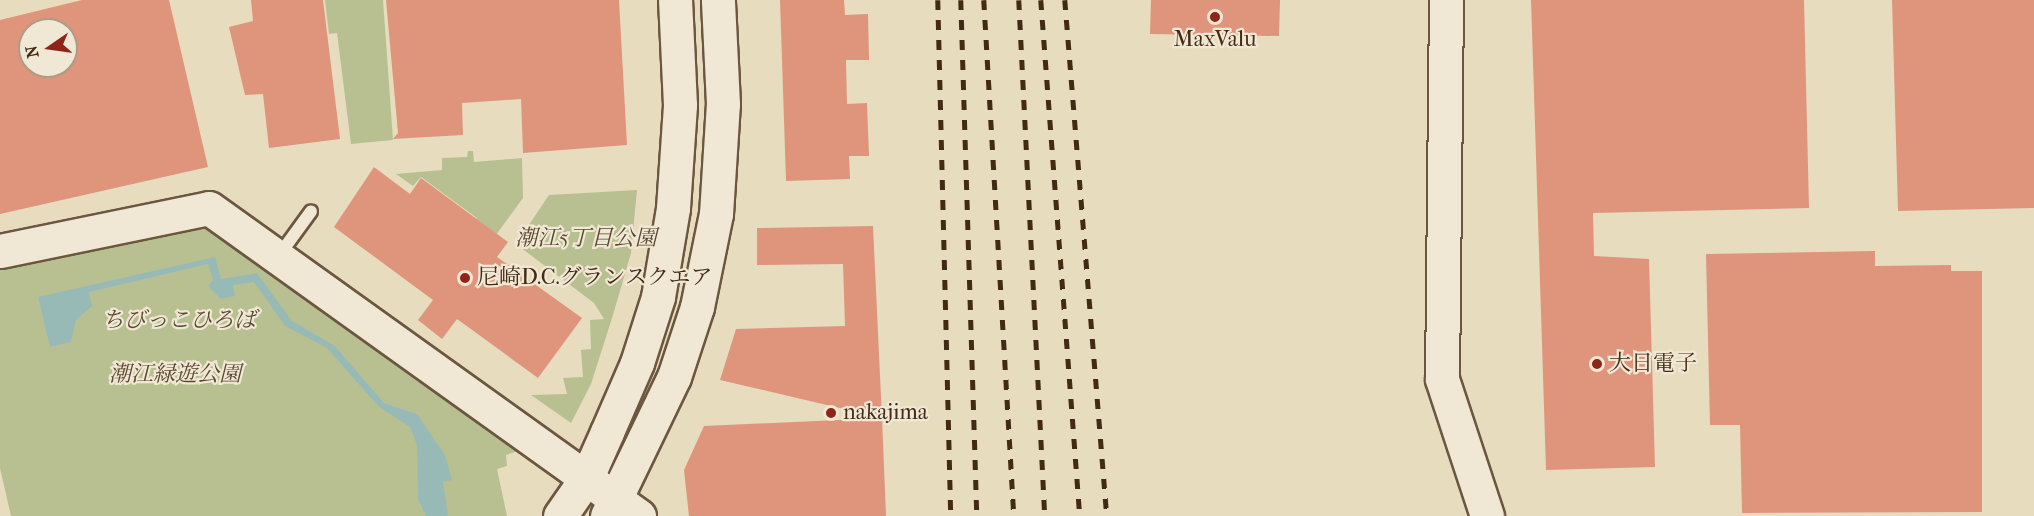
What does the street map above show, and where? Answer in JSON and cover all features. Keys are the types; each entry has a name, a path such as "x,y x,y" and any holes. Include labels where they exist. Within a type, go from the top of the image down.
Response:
{"street":[{"path":"560,516 587,477 637,363 658,297 673,208 680,105 675,0"},
{"path":"0,251 209,208 587,477 621,511 674,377 700,296 716,214 723,104 718,0"},
{"path":"1446,0 1442,379 1487,516"}],"lane":[{"path":"288,243 311,212"}],"green space":[{"path":"325,0 383,0 393,140 351,144 337,33 329,34"},
{"path":"468,151 473,151 474,162 522,158 523,198 487,247 469,233 477,218 421,177 413,186 396,174 442,170 442,158 467,157"},
{"name":"潮江5丁目公園","path":"637,190 631,253 591,384 571,423 531,395 567,394 563,378 583,377 581,350 591,349 590,320 604,319 594,303 516,244 549,195"},
{"name":"潮江緑遊公園","path":"203,227 218,231 521,450 506,455 507,466 497,469 507,516 11,516 0,468 0,268"}],"water":[{"path":"215,257 221,279 257,273 292,321 335,346 384,403 417,414 445,455 452,480 443,482 448,516 426,516 418,499 417,445 410,427 378,406 327,348 285,326 254,282 233,285 235,296 221,299 208,286 213,280 208,264 89,292 92,306 76,320 71,342 50,347 38,297"}],"building":[{"path":"82,0 169,0 208,167 0,214 0,20"},
{"path":"251,0 323,0 340,139 269,148 263,94 245,95 229,27 253,21"},
{"path":"386,0 619,0 627,145 523,153 521,99 462,103 463,135 393,139 398,133"},
{"path":"780,0 844,0 845,15 868,14 869,60 846,60 847,104 867,103 869,156 849,156 850,179 786,181"},
{"name":"MaxValu","path":"1151,0 1280,0 1279,36 1150,34"},
{"path":"1531,0 1804,0 1809,208 1593,213 1594,256 1649,259 1655,467 1546,470"},
{"path":"1892,0 2034,0 2034,208 1898,211"},
{"name":"尼崎D.C.グランスクエア","path":"374,167 410,194 421,178 508,242 497,257 582,318 538,378 457,319 442,339 418,320 433,300 334,227"},
{"path":"873,226 882,418 720,380 736,329 845,326 843,264 757,265 757,228"},
{"path":"1875,251 1875,266 1951,265 1951,271 1982,271 1982,512 1742,513 1740,425 1710,425 1706,254"},
{"path":"882,418 886,516 689,516 684,470 704,426"}],"railway":[{"path":"938,0 951,516"},
{"path":"961,0 977,516"},
{"path":"984,0 1014,516"},
{"path":"1019,0 1045,516"},
{"path":"1041,0 1080,516"},
{"path":"1065,0 1107,516"}],"place":[{"name":"MaxValu","path":"1215,17"},
{"name":"尼崎D.C.グランスクエア","path":"465,278"},
{"name":"大日電子","path":"1597,364"},
{"name":"nakajima","path":"831,413"}],"park label":[{"name":"ちびっこひろば","path":"179,321"}]}
